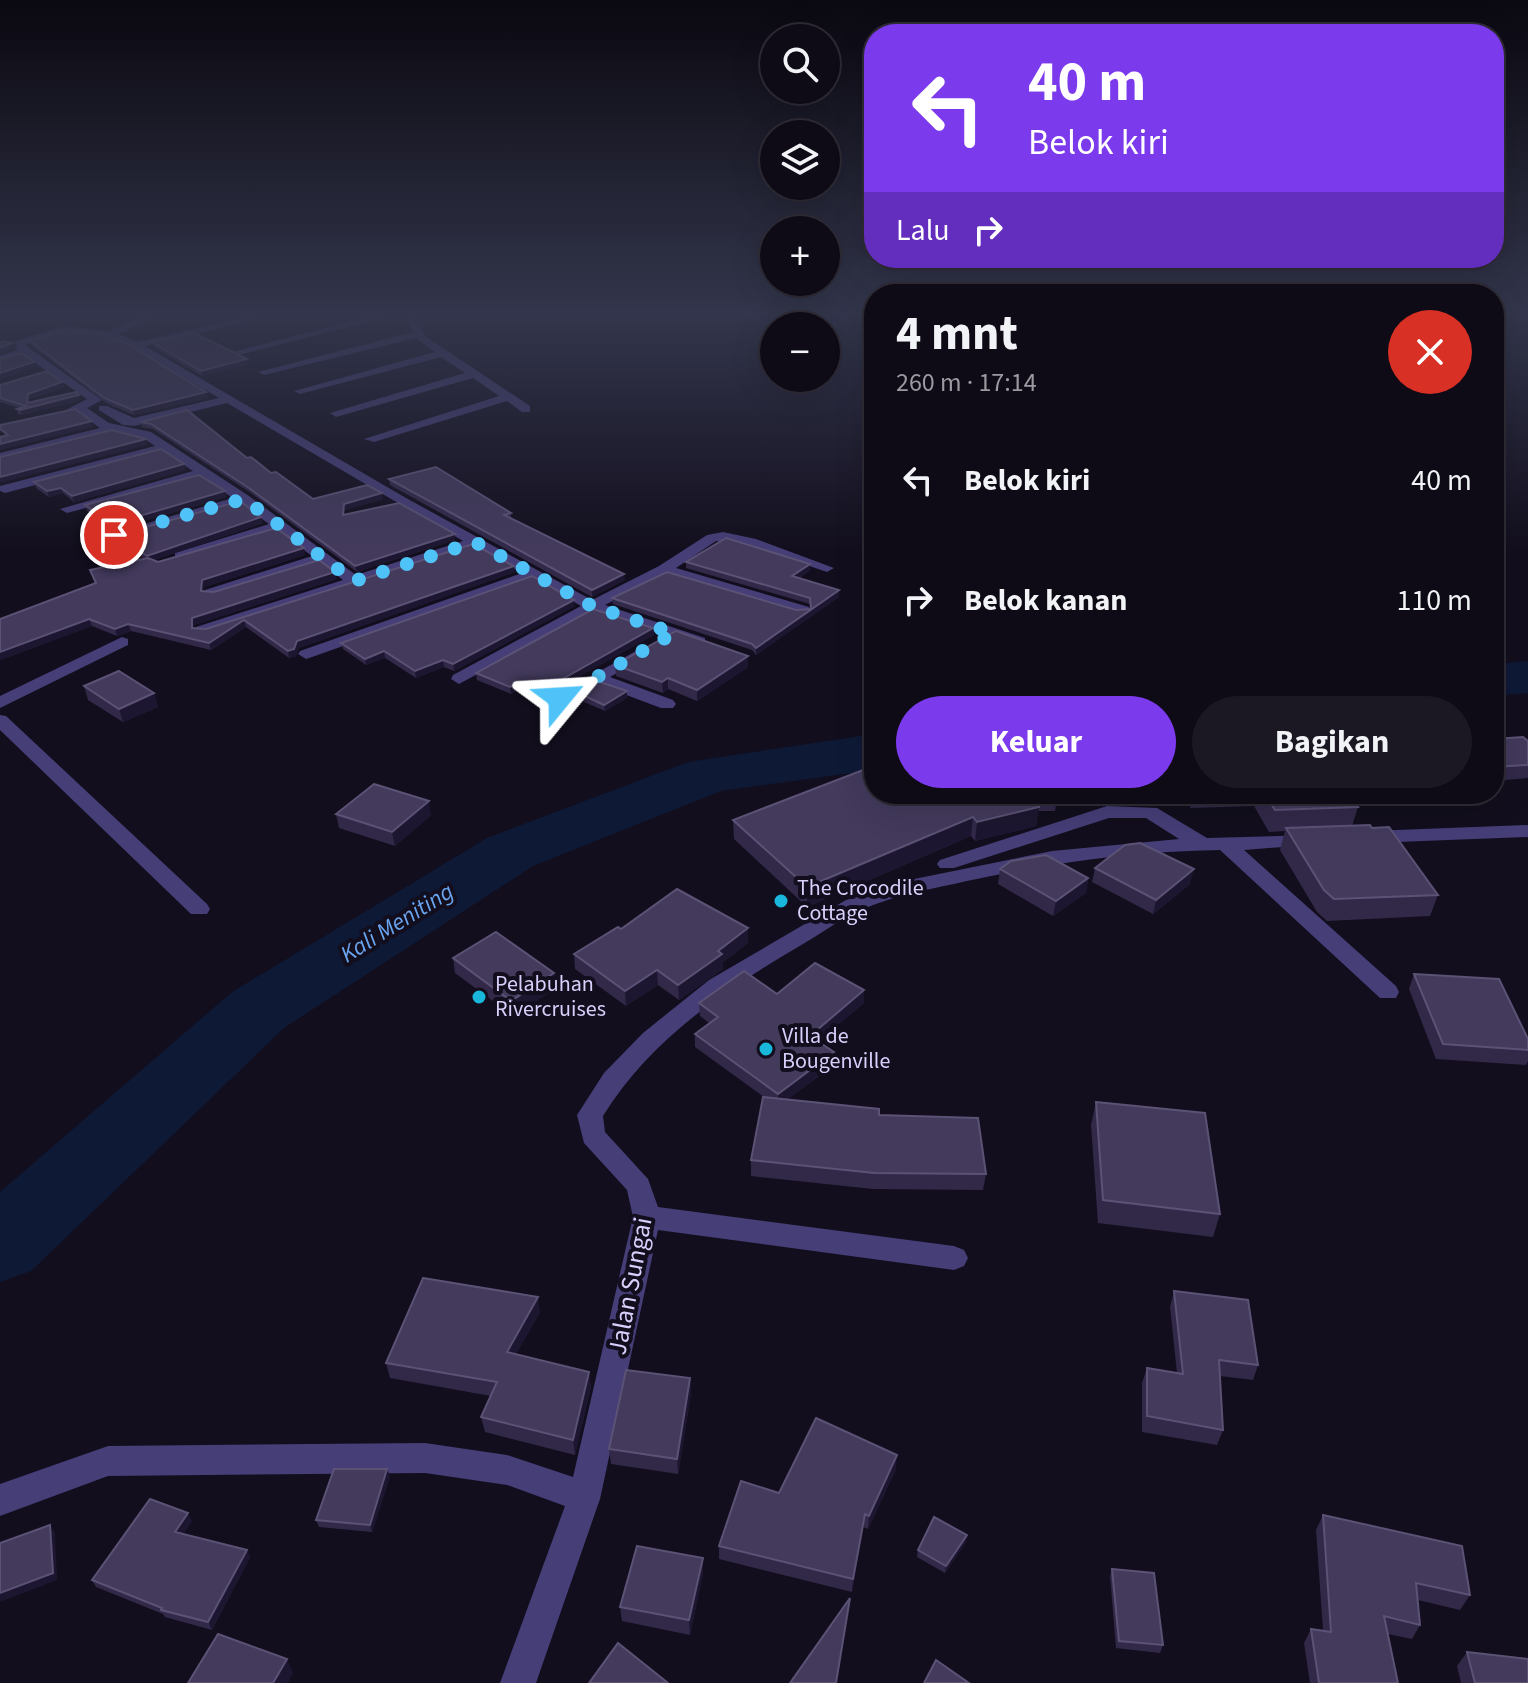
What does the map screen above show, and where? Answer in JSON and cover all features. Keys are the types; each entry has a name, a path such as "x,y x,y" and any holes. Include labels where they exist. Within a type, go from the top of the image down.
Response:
{"street":[{"path":"54,415 97,402 87,395"},
{"path":"218,395 401,501 592,606 717,647"},
{"path":"336,413 401,395"},
{"path":"504,395 526,409"},
{"path":"370,439 508,397"},
{"path":"103,408 127,422 134,422 227,400"},
{"path":"80,408 113,428 140,432 164,447 244,499 354,581"},
{"path":"0,457 113,428"},
{"path":"5,489 164,447"},
{"path":"67,509 203,472"},
{"path":"114,535 244,499"},
{"path":"376,509 401,501"},
{"path":"159,562 279,526"},
{"path":"459,679 664,569 712,538 723,536 751,542 827,568"},
{"path":"202,630 475,542"},
{"path":"210,593 325,557"},
{"path":"664,569 803,610"},
{"path":"306,654 534,574"},
{"path":"560,698 599,679 674,633"},
{"path":"0,703 122,642"},
{"path":"599,679 667,704"},
{"path":"0,720 199,909"},
{"path":"947,864 1107,812 1150,812 1202,844"},
{"name":"Jalan Sungai","path":"518,1683 584,1499 647,1217 639,1186 593,1136 590,1115 613,1079 651,1039 717,985 790,941 853,905 914,886 1064,855 1153,845 1528,831"},
{"path":"1225,844 1388,992"},
{"path":"647,1217 954,1258"},
{"path":"0,1500 108,1461 425,1458 472,1462 518,1472 563,1487 584,1499"}],"building":[{"path":"0,395 28,395 27,403 65,395 79,395 20,410 17,409 26,406 0,398"},
{"path":"100,395 196,395 133,410"},
{"path":"75,409 92,421 0,444 0,437 8,435 0,429 0,425"},
{"path":"187,410 247,458 251,457 271,473 276,472 313,499 367,485 382,493 344,504 343,515 399,503 455,534 355,566 249,488 151,424 141,422"},
{"path":"112,430 146,439 0,477 0,457"},
{"path":"161,449 184,464 72,496 61,488 47,491 34,482"},
{"path":"436,467 511,513 504,515 624,574 592,590 389,479"},
{"path":"199,475 225,491 112,524 85,505"},
{"path":"240,501 261,517 147,556 119,537 124,533"},
{"path":"276,528 304,548 202,580 201,591 214,592 319,560 335,572 192,618 192,628 206,629 473,544 514,566 297,641 294,649 288,651 244,620 209,643 128,624 115,629 89,619 0,652 0,619 96,583 90,570 148,558 158,562"},
{"path":"726,538 810,564 792,576 839,590 756,648 752,644 612,598 667,572 796,610 811,609 810,598 686,562"},
{"path":"532,576 574,600 453,664 443,660 415,671 384,651 365,659 341,643"},
{"path":"593,609 653,628 552,685 547,691 521,681 510,687 476,673"},
{"path":"676,631 748,656 697,690 668,678 662,682 615,665"},
{"path":"119,671 154,693 119,709 84,686"},
{"path":"597,681 627,691 604,705 576,692"},
{"path":"1523,737 1528,741 1528,765 1504,766 1504,738"},
{"path":"864,770 864,804 1039,804 1039,807 977,822 973,817 807,887 733,820"},
{"path":"374,784 429,801 392,832 336,814"},
{"path":"1271,804 1356,804 1358,807 1275,810"},
{"path":"1370,825 1372,828 1389,827 1438,895 1334,899 1324,890 1286,828"},
{"path":"1140,843 1194,869 1156,900 1095,868 1125,845"},
{"path":"1046,855 1088,878 1056,901 1000,869 1011,861"},
{"path":"677,889 748,928 718,951 722,954 678,985 657,970 625,991 574,954 618,927 621,929"},
{"path":"496,932 554,973 511,1001 453,958"},
{"path":"815,963 864,990 810,1036 834,1052 778,1094 695,1034 718,1017 699,1003 744,971 777,994"},
{"path":"1414,974 1499,979 1528,1039 1528,1050 1443,1044"},
{"path":"763,1097 879,1109 879,1115 978,1118 986,1174 874,1173 751,1160"},
{"path":"1096,1102 1205,1113 1220,1214 1103,1200"},
{"path":"423,1278 538,1297 507,1352 589,1372 573,1440 481,1417 497,1382 386,1363"},
{"path":"1174,1291 1248,1300 1258,1365 1219,1360 1223,1430 1147,1416 1147,1368 1183,1374"},
{"path":"626,1370 690,1378 677,1459 609,1449"},
{"path":"816,1418 897,1455 869,1516 865,1514 853,1579 719,1546 741,1481 779,1493"},
{"path":"334,1469 387,1469 370,1525 316,1520"},
{"path":"150,1499 188,1513 175,1532 247,1550 208,1622 161,1610 92,1580"},
{"path":"1323,1515 1462,1546 1470,1595 1416,1583 1420,1625 1384,1616 1398,1683 1319,1683 1311,1629 1331,1632"},
{"path":"934,1517 967,1535 946,1566 918,1550"},
{"path":"50,1525 53,1573 0,1593 0,1543"},
{"path":"637,1546 703,1558 689,1620 620,1607"},
{"path":"1112,1569 1154,1573 1163,1645 1119,1641"},
{"path":"850,1598 836,1683 790,1683"},
{"path":"218,1634 287,1659 273,1683 188,1683"},
{"path":"618,1643 668,1683 589,1683"},
{"path":"1467,1652 1528,1659 1528,1683 1475,1683"},
{"path":"936,1660 969,1683 924,1683"}],"waterway":[{"name":"Kali Meniting","path":"1504,679 1528,677"},
{"name":"Kali Meniting","path":"0,1245 258,1010 510,852 709,775 864,753"}],"place":[{"name":"The Crocodile Cottage","path":"781,901"},
{"name":"Pelabuhan Rivercruises","path":"479,997"},
{"name":"Villa de Bougenville","path":"766,1049"}],"route":[{"path":"114,535 244,499 354,581 475,542 592,606 674,633 599,679 560,698"}]}
